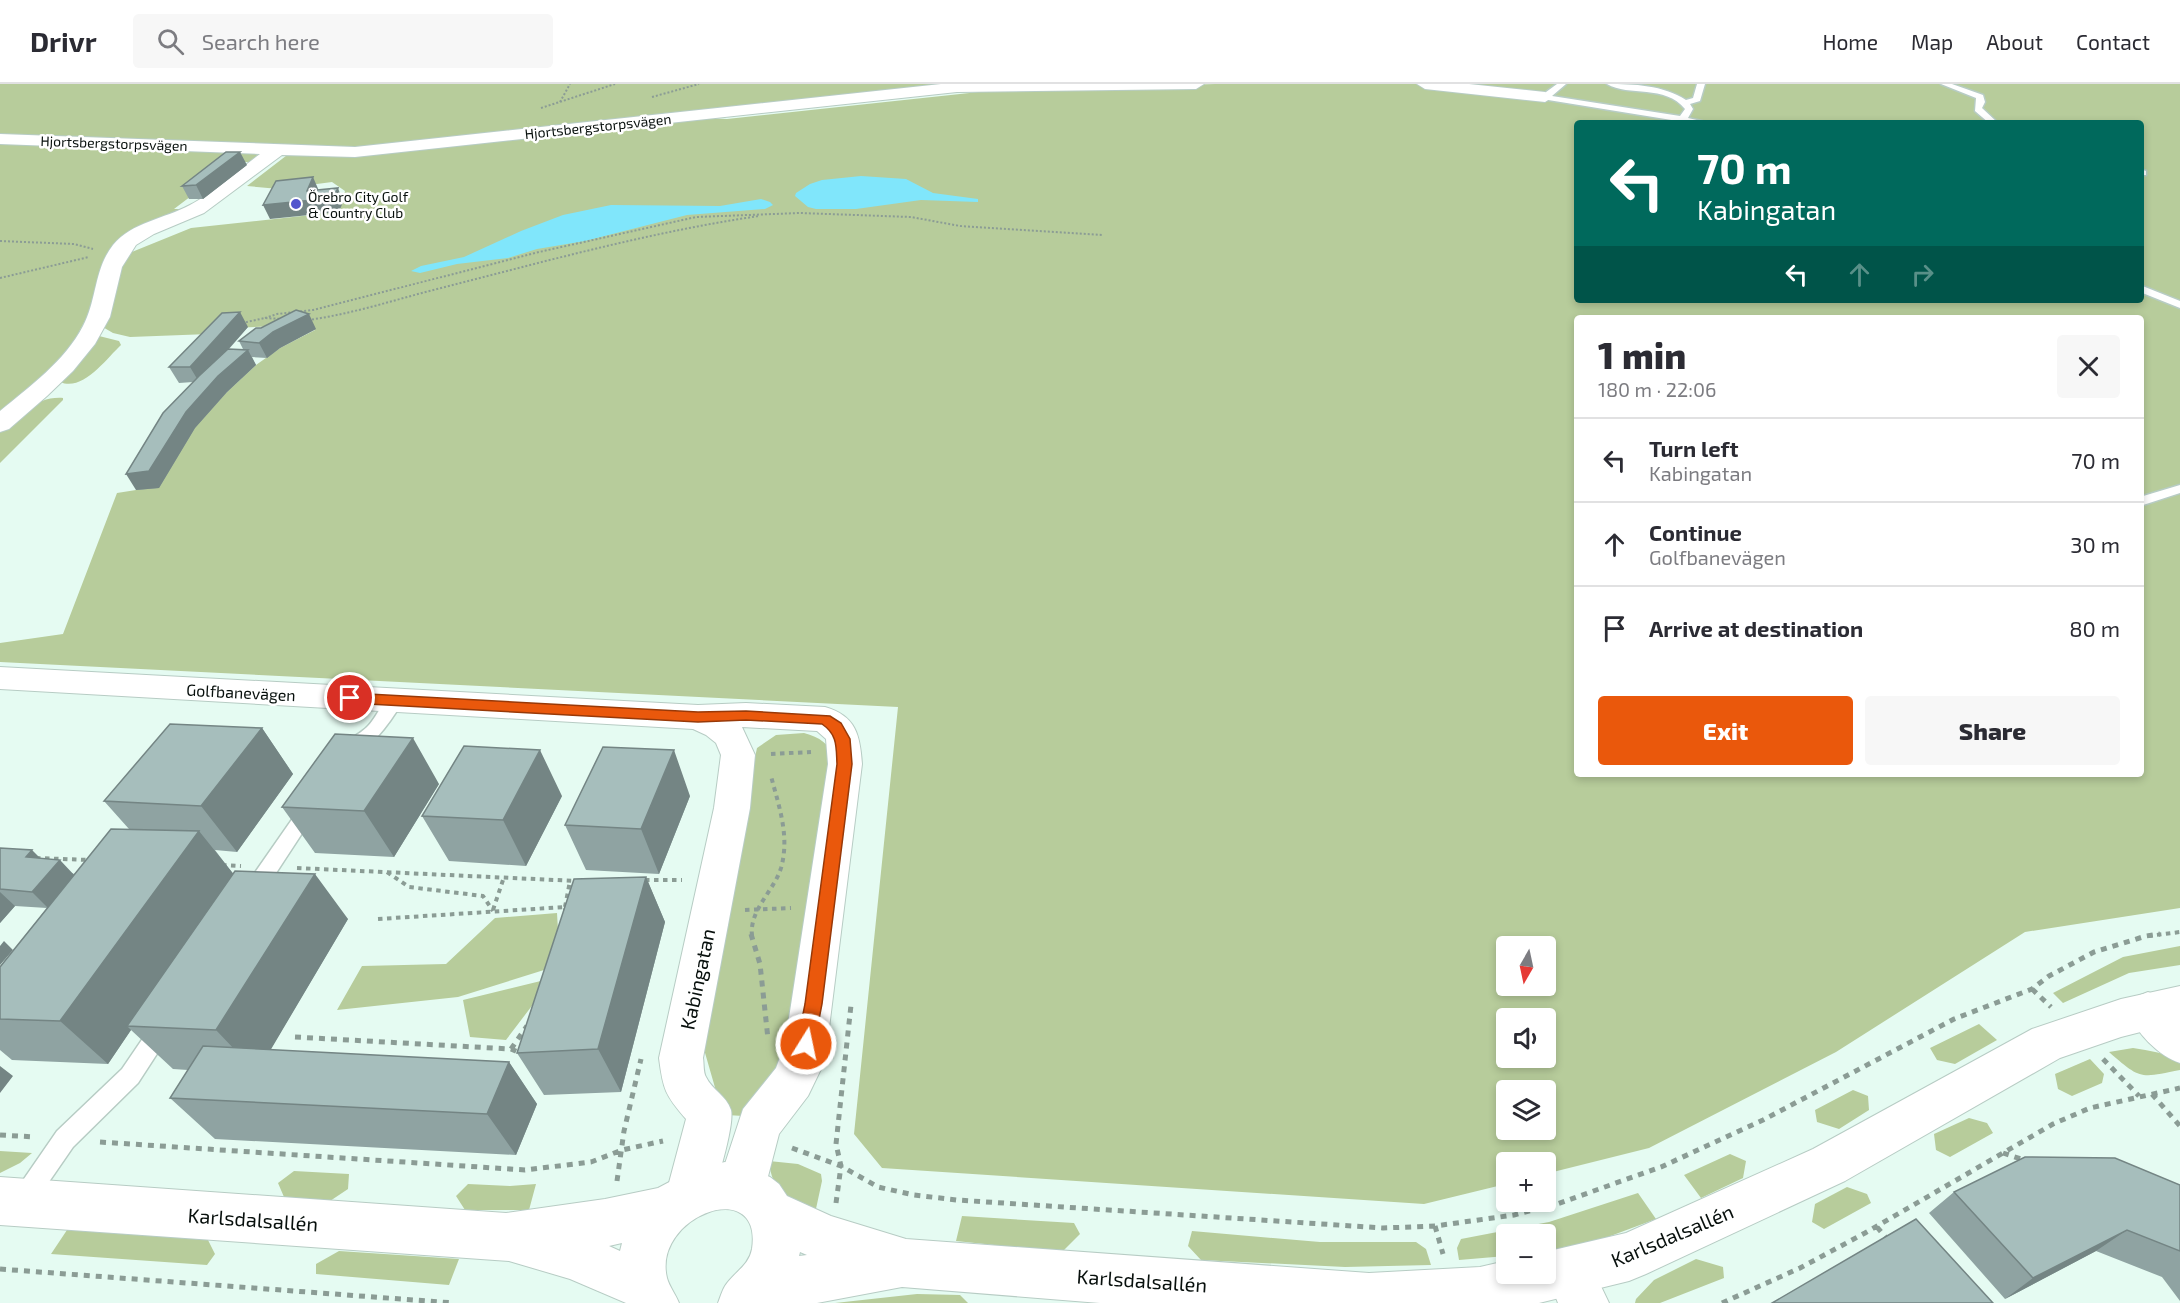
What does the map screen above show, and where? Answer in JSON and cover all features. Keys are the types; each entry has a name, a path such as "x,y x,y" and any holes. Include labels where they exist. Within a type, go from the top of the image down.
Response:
{"street":[{"name":"Hjortsbergstorpsvägen","path":"0,139 355,152 957,87 1196,84"},
{"path":"1425,84 1545,97"},
{"path":"0,424 45,384 95,326 112,266 111,251 138,235 197,209 278,150"},
{"name":"Golfbanevägen","path":"0,678 698,717"},
{"path":"698,717 825,719 836,727 843,739 845,764 814,1004 804,1054 792,1082 759,1124 754,1140 757,1201 776,1231 776,1250 770,1269 751,1295"},
{"path":"698,717 718,726 763,761"},
{"path":"763,761 752,736 783,717"},
{"name":"Kabingatan","path":"679,1201 705,1138 709,1112 685,1086 681,1058 696,902 732,808 763,761"},
{"path":"2164,1007 2180,1044"},
{"name":"Karlsdalsallén","path":"506,1237 605,1223 679,1201 707,1187 757,1201 827,1239 906,1264 1369,1298 1577,1288 1629,1257 1829,1165 2047,1043 2076,1031 2164,1007"},
{"path":"649,1294 641,1266 645,1245 654,1226 679,1201"},
{"name":"Karlsdalsallén","path":"11,1202 506,1237 570,1255 649,1294"},
{"name":"Karlsdalsallén","path":"751,1295 906,1264"}],"lane":[{"path":"1545,97 1562,84"},
{"path":"1611,84 1649,89 1674,96 1686,103 1689,109 1683,118"},
{"path":"1686,103 1696,99 1701,84"},
{"path":"1945,84 1980,97 1981,102 1978,109 1991,120"},
{"path":"1545,97 1692,120"},
{"path":"2144,290 2180,305"},
{"path":"2144,501 2180,489"},
{"path":"335,769 348,750 374,732 395,700"},
{"path":"245,905 316,798"},
{"path":"11,1202 65,1140 130,1076 175,1010"}],"path":[{"path":"570,84 560,103 615,84"},
{"path":"236,324 277,314 313,310 539,252 696,217 776,213 910,217 960,225 1102,235"},
{"path":"306,320 340,316 480,277 699,225 776,213"},
{"path":"0,241 74,244 111,251"},
{"path":"0,278 111,251"},
{"path":"265,318 286,319"},
{"path":"763,761 786,834 780,871 758,910 751,933 760,964 768,1038 775,1051 804,1054 846,1052"},
{"path":"34,858 91,860"},
{"path":"214,865 581,881"},
{"path":"686,868 683,880 696,902 758,910 826,907"},
{"path":"386,871 409,887 483,896 493,911"},
{"path":"493,911 504,877"},
{"path":"638,880 683,880"},
{"path":"565,918 570,881"},
{"path":"378,919 565,907"},
{"path":"754,1140 775,1142 841,1166 878,1187 914,1195 957,1200 1383,1228 1435,1226 1502,1216 1557,1204 1661,1167 1763,1120 1954,1019 2032,989 2049,976 2094,952 2146,936 2180,932"},
{"path":"511,1049 530,1022"},
{"path":"295,1037 511,1049 529,1058"},
{"path":"622,1150 643,1051"},
{"path":"1722,1303 1800,1268 1876,1227 2053,1124 2090,1108 2180,1088"},
{"path":"2152,1094 2180,1125"},
{"path":"0,1135 525,1170 591,1162 622,1150 686,1136 705,1138"},
{"path":"2002,1153 2036,1163"},
{"path":"1876,1227 1892,1244"},
{"path":"0,1269 454,1303"}],"green space":[{"path":"0,84 1015,84 678,117 727,119 988,91 1215,84 2180,84 2180,908 2025,932 1836,1052 1649,1148 1556,1171 1556,1152 1496,1152 1496,1186 1424,1204 882,1168 854,1134 898,707 0,662 0,643 63,634 117,493 136,490 227,392 256,365 280,348 315,330 303,325 230,328 209,334 130,337 113,333 101,326 122,256 191,228 339,212 345,191 332,182 279,189 247,186 295,149 0,137"},
{"path":"0,141 256,151 257,156 250,162 236,162 174,209 185,209 130,235 70,349 30,390 0,416"},
{"path":"95,335 119,341 121,345 85,378 69,384 60,382"},
{"path":"53,398 63,398 0,463 0,431 21,413 36,404"},
{"path":"804,733 823,742 836,759 799,1020 777,1069 744,1116 726,1115 716,1091 697,1025 757,748 776,735"},
{"path":"557,913 560,965 458,997 337,1010 362,966 446,964 495,918"},
{"path":"2180,946 2180,965 2129,973 2063,1003 2053,993 2123,957"},
{"path":"553,978 506,1040 470,1037 463,1000"},
{"path":"1979,1024 1997,1040 1955,1064 1937,1060 1930,1048"},
{"path":"2133,1048 2169,1056 2180,1063 2180,1070 2142,1074 2128,1068 2109,1052"},
{"path":"2090,1059 2104,1074 2102,1083 2072,1096 2058,1089 2055,1074"},
{"path":"1853,1090 1868,1096 1869,1110 1839,1129 1817,1122 1815,1110"},
{"path":"1969,1118 1987,1123 1993,1133 1950,1157 1936,1150 1934,1134"},
{"path":"0,1151 32,1153 20,1163 0,1173"},
{"path":"1730,1154 1746,1161 1743,1178 1701,1198 1684,1175"},
{"path":"769,1161 798,1164 821,1174 822,1181 814,1218 797,1209 783,1196 774,1180"},
{"path":"294,1171 349,1174 348,1189 330,1201 284,1197 278,1183"},
{"path":"468,1184 510,1186 536,1184 529,1210 465,1210 456,1196"},
{"path":"1847,1187 1867,1194 1871,1203 1824,1229 1812,1222 1815,1204"},
{"path":"1638,1193 1656,1219 1573,1250 1556,1251 1556,1224 1539,1224"},
{"path":"962,1216 1074,1223 1080,1234 1062,1252 956,1241"},
{"path":"67,1230 208,1240 215,1254 207,1265 51,1254"},
{"path":"1192,1231 1320,1242 1416,1242 1426,1249 1431,1265 1345,1267 1201,1260 1188,1246"},
{"path":"1496,1232 1496,1257 1459,1260 1457,1248 1461,1239"},
{"path":"339,1251 459,1259 449,1285 316,1274 316,1264"},
{"path":"1696,1259 1723,1267 1724,1278 1660,1303 1635,1303 1654,1280"},
{"path":"917,1294 960,1295 968,1303 835,1303"}],"water":[{"path":"861,176 906,179 933,193 978,199 978,202 921,200 856,209 816,209 808,207 795,196 810,184 822,180"},
{"path":"761,199 773,205 765,209 687,215 585,241 537,249 508,258 457,264 420,273 411,271 421,266 464,257 563,215 611,205 720,206"}],"building":[{"path":"226,152 240,152 196,185 182,186"},
{"path":"313,177 307,191 338,188 333,198 263,205 276,181"},
{"path":"296,310 309,314 273,332 259,343 239,341 256,328 261,328"},
{"path":"240,312 190,367 169,367 222,313"},
{"path":"228,349 248,350 218,376 186,412 149,471 126,474 163,413"},
{"path":"170,724 262,728 201,806 104,801"},
{"path":"335,734 413,738 364,811 282,807"},
{"path":"464,746 540,750 503,820 422,816"},
{"path":"603,747 674,750 641,829 565,825"},
{"path":"111,829 199,831 60,1021 0,1019 0,967"},
{"path":"0,848 32,850 26,857 60,860 32,892 0,889"},
{"path":"235,871 315,874 216,1030 127,1026"},
{"path":"646,877 598,1049 517,1053 574,879"},
{"path":"203,1046 509,1062 487,1114 170,1098"},
{"path":"2025,1157 2115,1158 2180,1185 2180,1251 2127,1230 2033,1278 1954,1192"},
{"path":"1916,1219 1993,1303 1772,1303"}],"place":[{"name":"Örebro City Golf & Country Club","path":"296,204"}],"route":[{"path":"350,698 698,717 825,719 836,727 843,739 845,764 814,1004 806,1044"}]}
